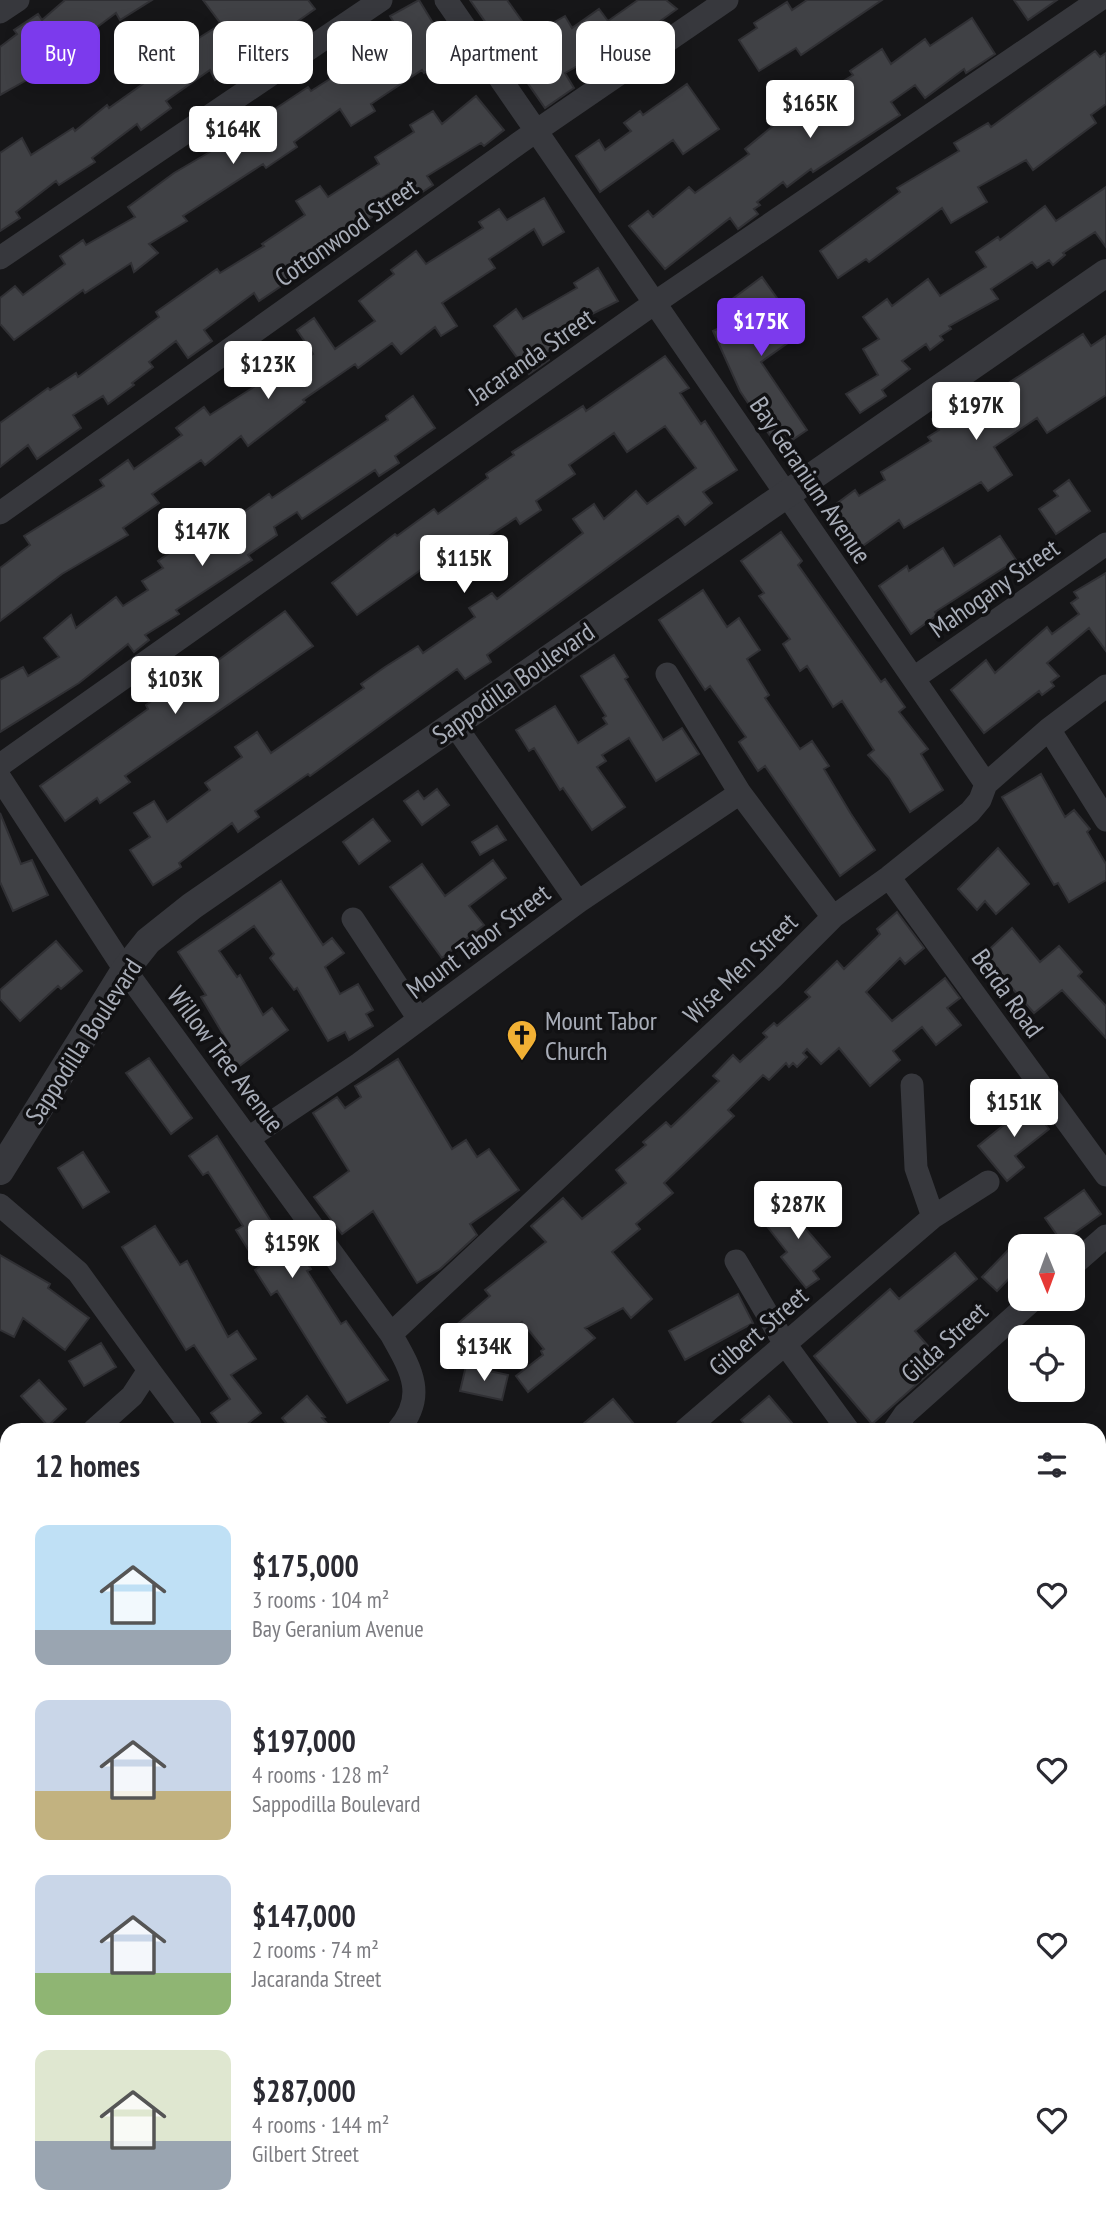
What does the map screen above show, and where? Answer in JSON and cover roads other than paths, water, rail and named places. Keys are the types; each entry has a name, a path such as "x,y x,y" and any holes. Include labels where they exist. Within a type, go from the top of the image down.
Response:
{"street":[{"path":"0,12 18,0"},
{"path":"0,258 381,0"},
{"name":"Bay Geranium Avenue","path":"446,0 986,784"},
{"name":"Cottonwood Street","path":"0,513 536,131 727,0"},
{"name":"Jacaranda Street","path":"0,765 656,302 1099,0"},
{"name":"Sappodilla Boulevard","path":"0,1171 125,970 148,941 192,906 1106,273"},
{"name":"Mahogany Street","path":"914,678 1106,544"},
{"path":"667,674 740,793 833,917"},
{"name":"Wise Men Street","path":"391,1334 772,978 833,917 889,877 970,812 980,800 986,784 1049,729 1106,686"},
{"path":"454,724 578,902"},
{"path":"1049,729 1106,820"},
{"name":"Willow Tree Avenue","path":"0,778 125,970 250,1137 391,1334 413,1372 414,1400 403,1423"},
{"name":"Mount Tabor Street","path":"250,1137 419,1019 578,902 740,793"},
{"name":"Berda Road","path":"889,877 1106,1175"},
{"path":"353,919 419,1019"},
{"path":"912,1085 916,1168 933,1217"},
{"name":"Gilbert Street","path":"693,1423 933,1217 988,1182"},
{"path":"0,1205 78,1272 189,1423"},
{"path":"1085,1254 1106,1236"},
{"path":"736,1261 785,1344 843,1423"},
{"name":"Gilda Street","path":"899,1423 905,1414 1020,1311"},
{"path":"102,1423 132,1396 149,1370"}],"place":[{"name":"Mount Tabor Church","path":"522,1062"}]}
